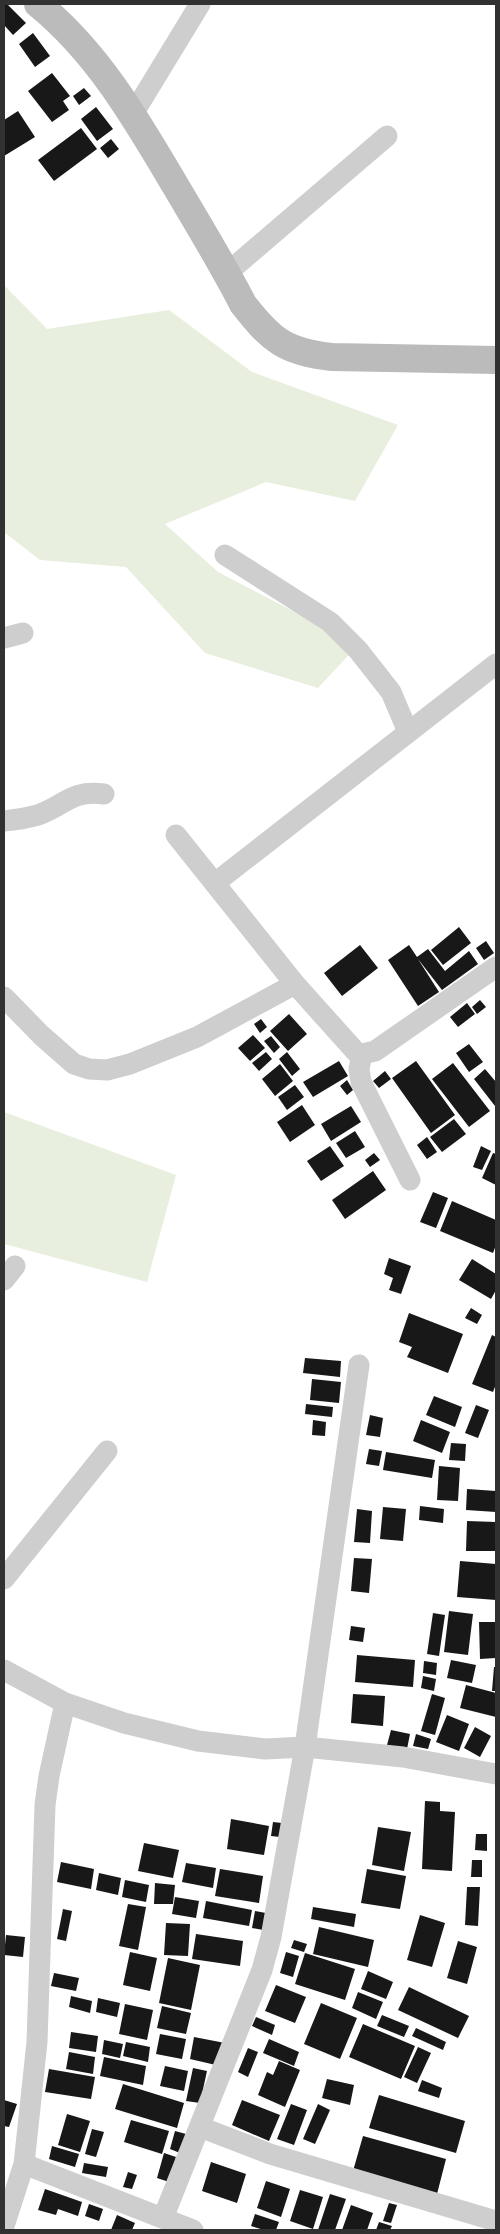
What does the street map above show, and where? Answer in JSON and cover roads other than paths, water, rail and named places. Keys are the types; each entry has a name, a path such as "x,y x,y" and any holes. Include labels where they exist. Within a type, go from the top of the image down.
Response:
{"street":[{"path":"38,4 59,22 90,54 134,114 244,304 260,325 279,343 310,355 332,357 496,360"},
{"path":"134,114 200,4"},
{"path":"227,273 387,136"},
{"path":"225,555 330,622 358,650 391,692 408,732"},
{"path":"215,883 496,664"},
{"path":"4,821 40,814 64,800 82,793 104,794"},
{"path":"176,835 295,984 356,1052 362,1054 375,1051 496,967"},
{"path":"4,997 40,1035 74,1064 89,1070 107,1070 130,1064 197,1037 295,984"},
{"path":"362,1054 358,1070 361,1082 410,1180"},
{"path":"163,2218 262,1970 271,1937 305,1748 359,1365"},
{"path":"4,1579 107,1451"},
{"path":"4,1670 65,1704 124,1723 198,1741 264,1749 305,1748 403,1756 496,1774"},
{"path":"4,2226 24,2164 38,2042 45,1805 49,1776 65,1704"},
{"path":"200,2127 270,2154 496,2221"},
{"path":"24,2164 193,2230"}]}
